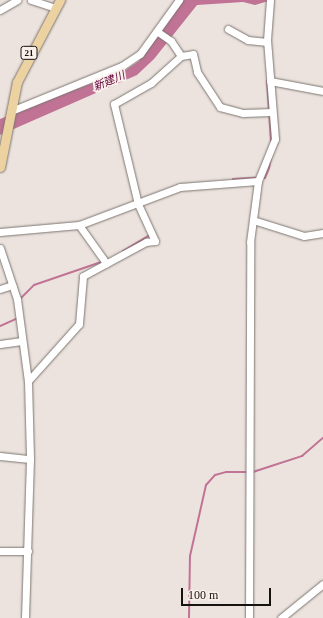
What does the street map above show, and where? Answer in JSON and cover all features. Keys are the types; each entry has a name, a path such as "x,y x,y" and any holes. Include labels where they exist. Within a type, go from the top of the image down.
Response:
{"main road":[{"name":"21","path":"0,167 11,111 24,64 57,4"}],"street":[{"path":"0,10 17,0"},
{"path":"31,0 57,4"},
{"path":"11,111 114,71 140,54 158,32 179,0"},
{"path":"249,618 249,261 258,181 274,142 267,42 270,1"},
{"path":"228,29 248,40 267,42"},
{"path":"158,32 171,41 181,56"},
{"path":"28,381 79,324 83,276 146,242 155,241 138,204 114,104 151,83 181,56 193,54 197,72 220,107 243,113 272,112"},
{"path":"270,81 323,91"},
{"path":"0,232 79,225 180,187 258,181"},
{"path":"253,220 304,236 323,233"},
{"path":"79,225 106,263"},
{"path":"0,248 12,285 28,381 30,459 25,618"},
{"path":"0,289 12,285"},
{"path":"0,344 22,341"},
{"path":"0,456 30,459"},
{"path":"0,551 28,550"},
{"path":"281,618 323,584"}],"water":[{"name":"新建川","path":"183,0 272,0 255,5 243,2 197,5 154,59 137,75 0,135 0,119 126,70 139,61"}],"waterway":[{"path":"267,81 271,141"},
{"path":"261,178 265,178 272,153"},
{"path":"233,179 255,178"},
{"path":"123,251 150,235"},
{"path":"20,299 34,285 101,262"},
{"path":"0,326 18,318"},
{"path":"189,618 190,556 206,485 215,475 226,472 253,472 302,456 323,438"}]}
